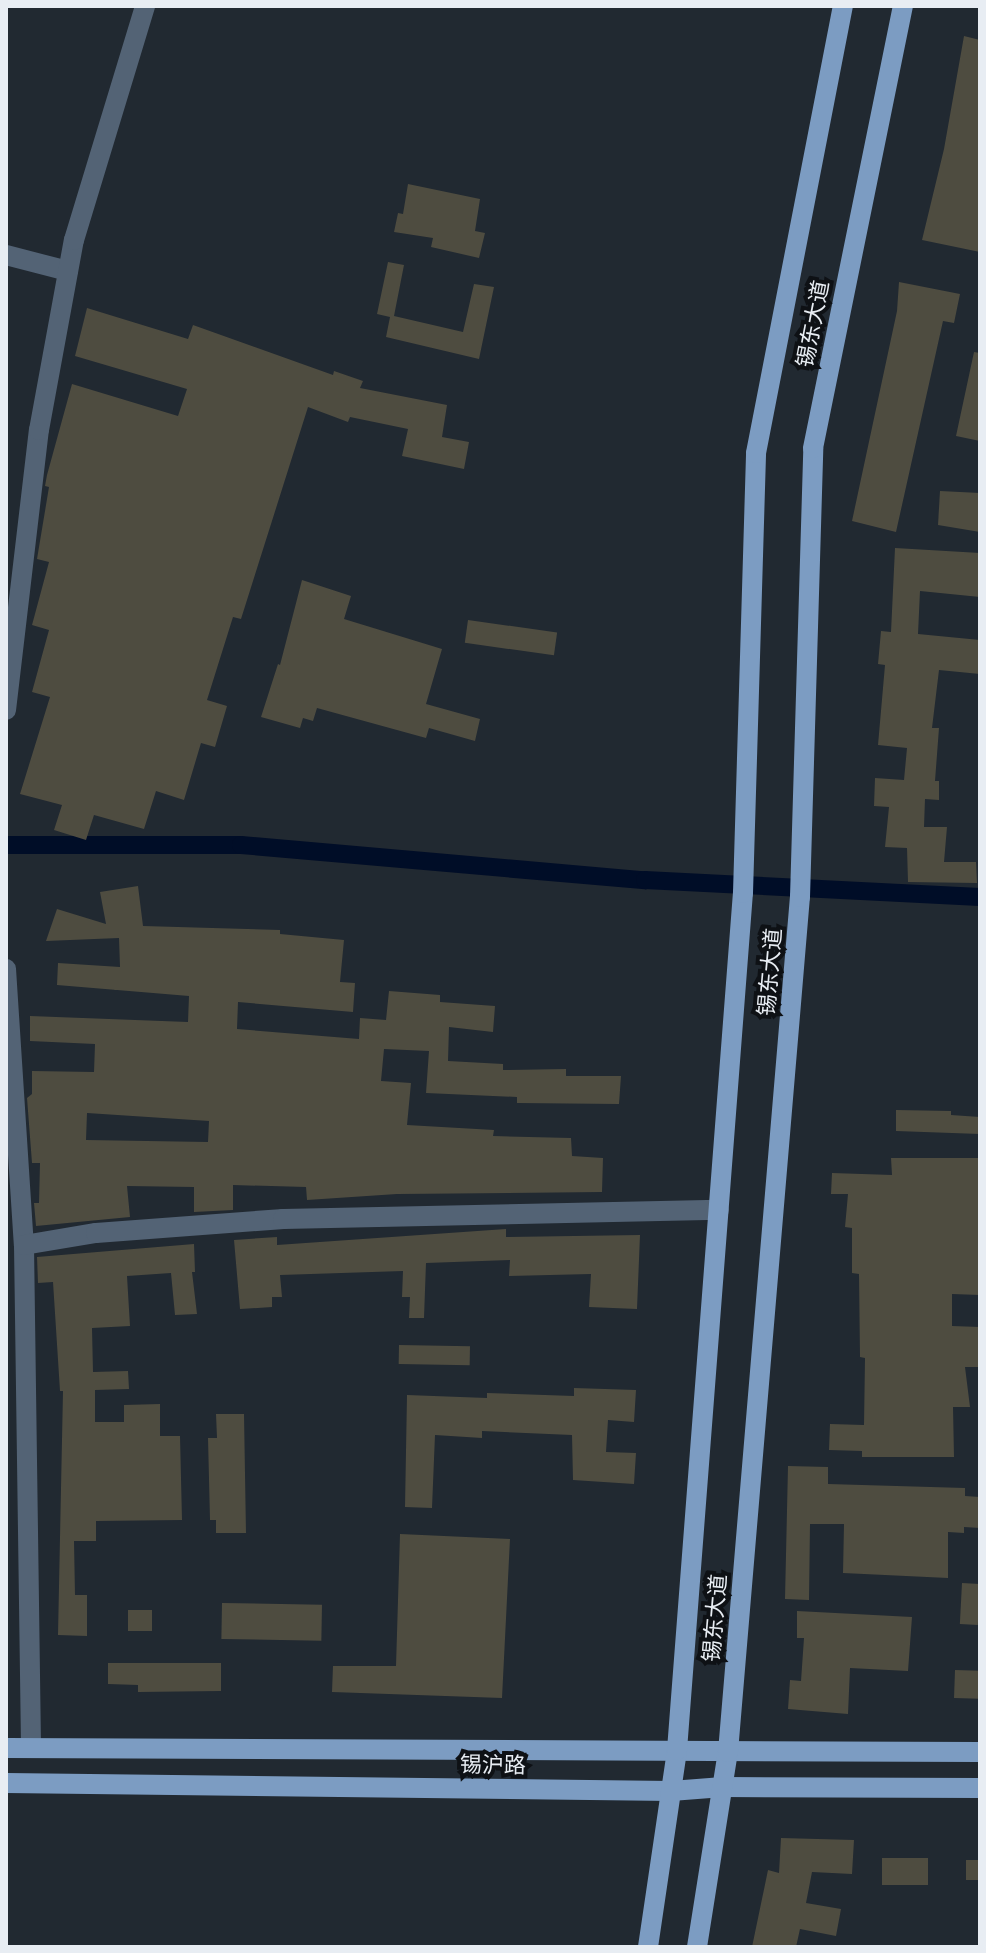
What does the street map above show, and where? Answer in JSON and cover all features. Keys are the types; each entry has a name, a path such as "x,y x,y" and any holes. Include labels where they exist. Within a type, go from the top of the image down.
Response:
{"main road":[{"name":"锡东大道","path":"648,1947 677,1750 743,893 756,453 843,6"},
{"name":"锡东大道","path":"697,1947 728,1752 800,897 813,448 903,6"},
{"name":"锡沪路","path":"6,1748 980,1752"},
{"name":"锡沪路","path":"6,1783 671,1791 723,1787 980,1788"}],"street":[{"path":"6,710 39,430 74,240 145,6"},
{"path":"6,255 68,271"},
{"path":"6,969 24,1245 31,1748"},
{"path":"24,1245 96,1233 283,1219 719,1210"}],"building":[{"path":"964,36 980,40 980,252 922,240 944,149"},
{"path":"408,184 480,199 475,231 485,233 479,258 431,247 433,238 394,232 398,213 403,214"},
{"path":"388,262 404,265 394,316 463,332 474,284 494,287 479,359 386,337 390,317 377,314"},
{"path":"899,282 960,294 954,323 943,321 896,532 852,521 897,311"},
{"path":"87,308 188,339 193,325 333,375 334,371 363,381 360,388 447,405 442,437 469,442 464,469 402,456 408,429 350,417 348,422 308,407 241,619 233,617 207,700 227,706 215,747 201,743 184,800 156,791 144,829 94,815 86,840 54,830 62,805 20,794 50,697 32,692 49,630 32,625 49,562 37,559 49,487 45,486 47,475 72,384 178,416 187,389 75,356"},
{"path":"974,352 980,353 980,441 956,436"},
{"path":"940,491 980,493 980,532 938,525"},
{"path":"895,548 980,553 980,597 920,591 918,634 980,640 980,674 939,670 932,728 939,728 935,781 939,781 939,800 925,799 924,827 947,827 944,862 976,862 977,883 908,882 907,848 885,847 889,807 874,806 875,778 904,780 907,748 878,745 885,665 878,664 881,631 891,632"},
{"path":"302,580 351,596 344,619 442,649 426,704 480,719 475,741 429,728 426,738 317,708 313,721 303,718 300,728 261,717 280,665"},
{"path":"468,620 557,633 554,655 465,643"},
{"path":"138,886 143,926 280,930 280,934 344,940 340,982 355,983 353,1012 238,1002 237,1029 359,1039 360,1018 386,1020 389,991 440,995 440,1002 495,1006 493,1032 449,1027 448,1061 503,1064 503,1070 566,1069 566,1076 621,1076 619,1104 517,1103 517,1097 426,1093 429,1051 384,1049 381,1081 411,1083 407,1125 494,1130 493,1136 571,1138 572,1156 603,1158 602,1192 397,1194 307,1200 306,1187 233,1185 233,1210 194,1212 194,1187 127,1186 130,1217 36,1226 34,1203 39,1203 40,1163 32,1163 27,1098 32,1094 32,1071 94,1072 95,1044 30,1041 30,1016 188,1022 189,996 57,985 58,963 120,967 119,938 46,941 57,909 106,924 100,892","holes":["87,1113 209,1121 208,1142 86,1140"]},
{"path":"896,1110 951,1111 951,1115 980,1117 980,1134 896,1131"},
{"path":"891,1158 980,1158 980,1295 952,1294 952,1326 980,1327 980,1367 965,1367 970,1407 953,1407 954,1457 862,1457 862,1451 829,1450 830,1424 864,1425 865,1358 860,1357 859,1274 852,1273 852,1228 845,1227 848,1194 831,1194 832,1173 892,1175"},
{"path":"506,1229 506,1237 640,1235 637,1309 589,1307 591,1274 509,1276 510,1260 426,1263 424,1318 409,1318 410,1297 402,1297 403,1271 280,1275 282,1297 272,1297 272,1307 240,1309 234,1240 277,1237 277,1245"},
{"path":"194,1244 195,1272 192,1272 197,1314 175,1315 171,1273 127,1276 130,1326 92,1328 93,1372 128,1371 129,1389 95,1390 95,1422 124,1422 124,1405 160,1404 160,1436 180,1436 182,1520 96,1521 96,1541 74,1541 75,1595 87,1595 87,1636 58,1635 63,1391 60,1391 53,1282 38,1283 37,1257"},
{"path":"399,1345 470,1346 470,1365 399,1364"},
{"path":"574,1388 636,1390 634,1422 608,1420 606,1452 636,1453 634,1484 573,1480 572,1435 482,1431 482,1438 435,1435 432,1508 405,1507 407,1395 487,1398 487,1393 574,1396"},
{"path":"216,1414 244,1414 246,1533 216,1533 216,1520 210,1520 208,1438 217,1438"},
{"path":"788,1466 828,1467 828,1484 965,1488 965,1496 980,1497 980,1528 964,1527 964,1533 948,1532 948,1578 843,1573 844,1524 810,1524 809,1600 785,1599"},
{"path":"400,1534 510,1539 502,1698 332,1692 333,1666 396,1666"},
{"path":"962,1583 980,1584 978,1625 960,1624"},
{"path":"222,1603 322,1605 321,1641 221,1639"},
{"path":"128,1610 152,1610 152,1631 128,1631"},
{"path":"797,1611 912,1617 908,1671 850,1668 848,1714 788,1709 790,1680 801,1681 804,1638 797,1638"},
{"path":"108,1663 221,1663 221,1691 138,1692 138,1685 108,1684"},
{"path":"955,1670 980,1671 979,1699 954,1698"},
{"path":"781,1838 854,1840 852,1874 812,1872 806,1903 841,1909 836,1936 800,1929 796,1947 752,1947 768,1870 779,1873"},
{"path":"882,1858 928,1858 928,1885 882,1885"},
{"path":"966,1860 980,1860 980,1880 966,1880"}],"waterway":[{"path":"6,845 241,845 645,880 980,897"}]}
